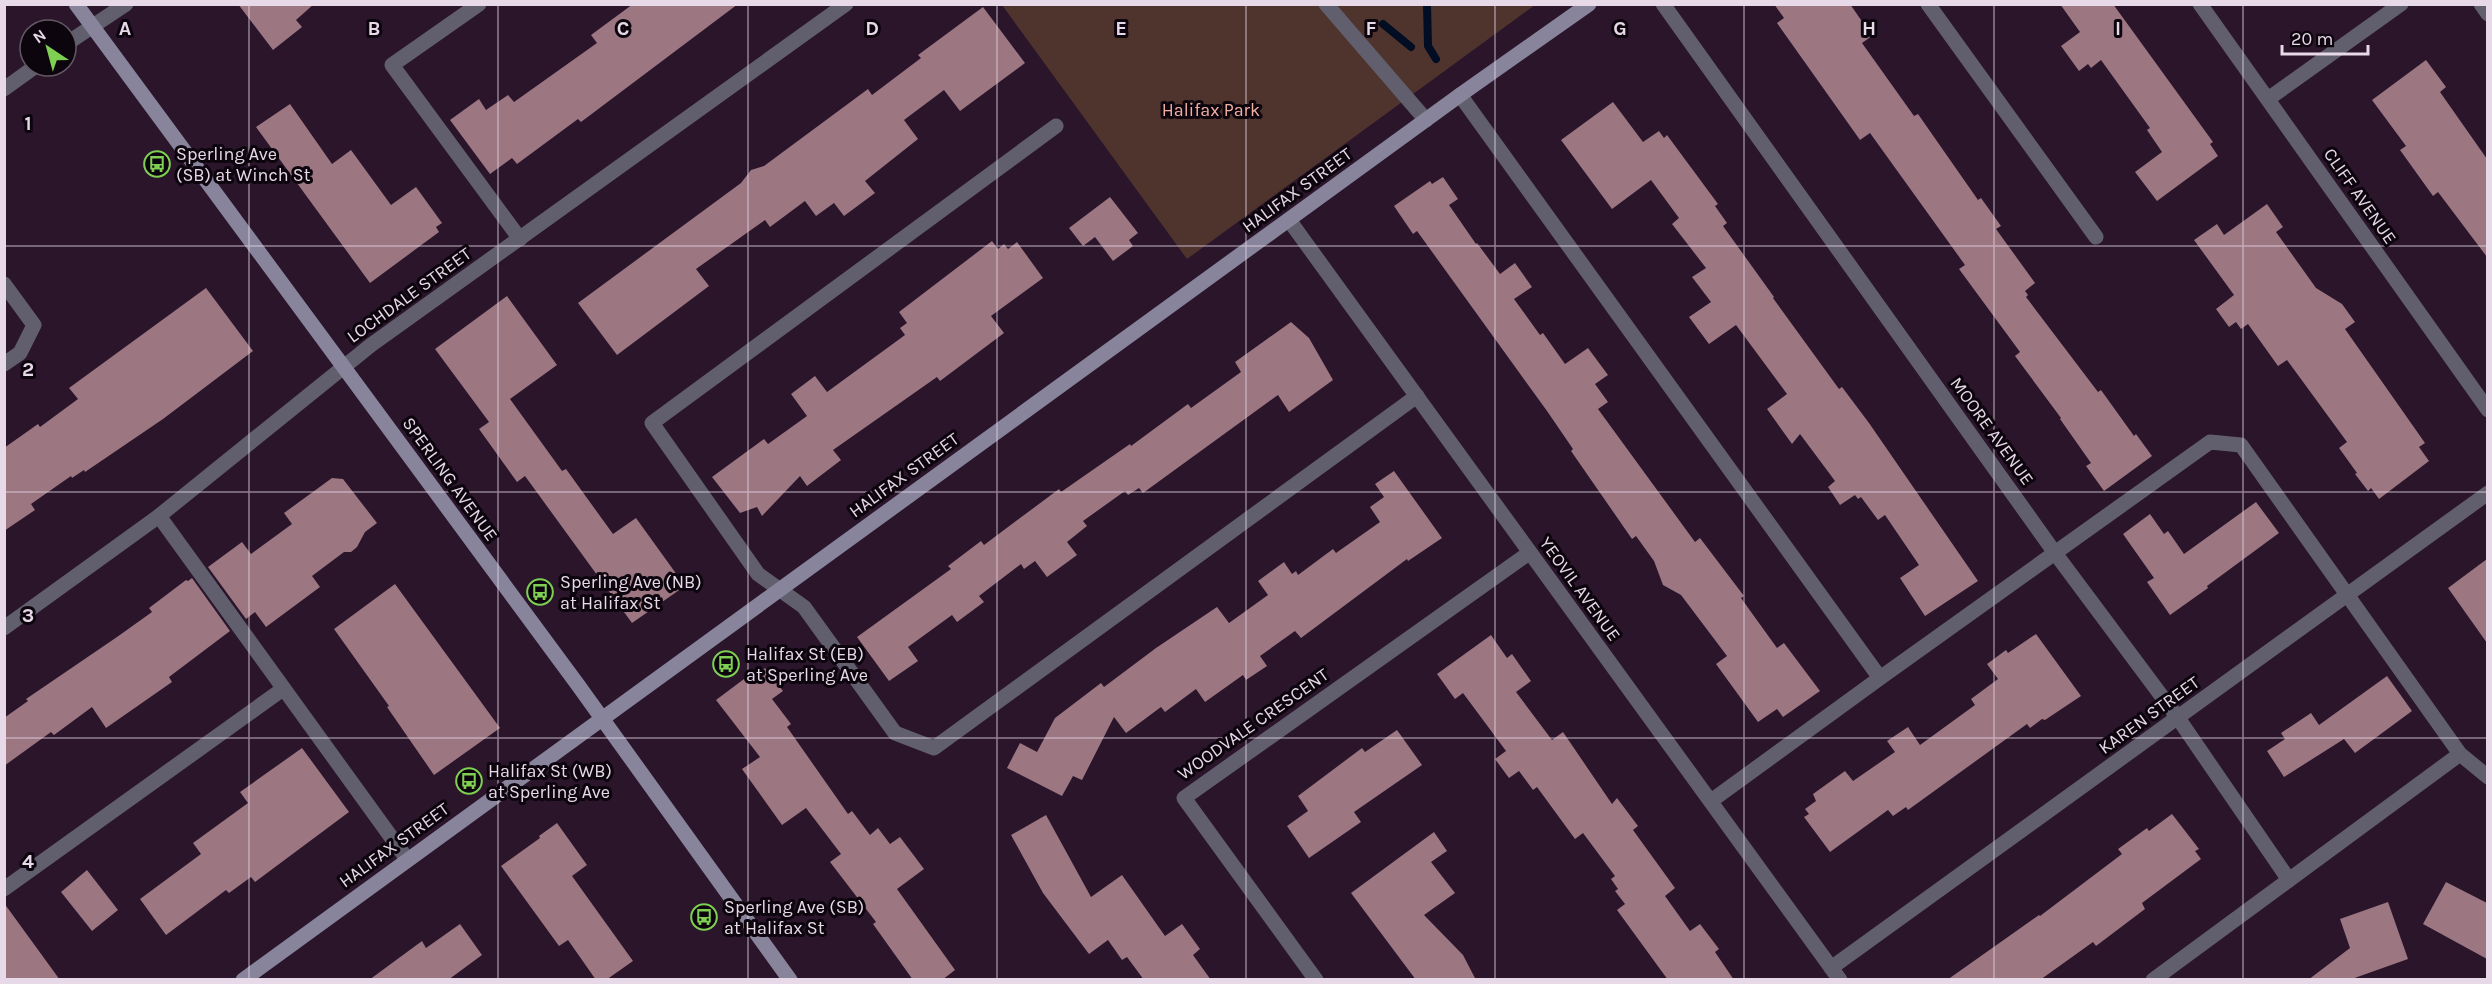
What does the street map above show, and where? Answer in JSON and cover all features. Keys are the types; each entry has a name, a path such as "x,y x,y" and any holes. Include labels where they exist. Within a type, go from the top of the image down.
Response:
{"street":[{"name":"SPERLING AVENUE","path":"76,4 603,719 790,980"},
{"path":"78,37 126,4"},
{"path":"479,4 392,65 520,239"},
{"name":"LOCHDALE STREET","path":"4,628 159,516 371,345 846,4"},
{"path":"1326,4 1426,120"},
{"name":"HALIFAX STREET","path":"243,980 1588,4"},
{"name":"MOORE AVENUE","path":"1663,4 2055,553 2178,718 2289,880"},
{"path":"1928,4 2096,237"},
{"name":"CLIFF AVENUE","path":"2200,4 2487,410"},
{"path":"2268,99 2401,4"},
{"path":"2481,4 2487,14"},
{"path":"4,89 19,78"},
{"path":"1460,95 1880,678"},
{"path":"1056,126 651,423 758,574 804,607 895,733 934,748 1417,396"},
{"name":"YEOVIL AVENUE","path":"1289,220 1836,974"},
{"path":"4,284 34,325 20,353 4,364"},
{"path":"1711,801 2210,442 2241,445 2460,754 2487,777"},
{"name":"KAREN STREET","path":"1836,974 2178,718 2487,493"},
{"path":"159,516 407,859"},
{"name":"WOODVALE CRESCENT","path":"1316,980 1184,798 1529,552"},
{"path":"4,889 283,689"},
{"path":"2153,980 2460,754"}],"green space":[{"name":"Halifax Park","path":"1002,5 1535,5 1187,259"}],"building":[{"path":"238,4 314,4 296,20 302,27 273,50"},
{"path":"633,4 738,4 581,122 578,119 517,164 512,158 490,174 450,120 479,99 486,110 508,95 514,102 597,43 591,35"},
{"path":"1774,4 1850,4 1872,36 1862,43 1914,116 1918,114 1978,200 1981,198 2001,226 1996,229 2035,283 2025,291 2028,295 2026,297 2098,392 2101,390 2134,436 2136,434 2152,456 2104,491 2086,466 2091,463 2015,356 2020,352 1959,269 1965,265 1870,133 1860,140 1777,23 1784,18"},
{"path":"2060,4 2113,4 2213,142 2210,144 2218,156 2157,201 2135,172 2162,152 2147,130 2150,128 2101,60 2091,68 2088,64 2079,71 2061,46 2080,32"},
{"path":"983,7 1025,63 960,111 944,90 904,120 918,139 865,181 875,193 844,216 834,203 816,216 805,201 770,227 765,220 696,269 709,286 617,355 578,303 741,183 751,170 764,166 868,89 872,95 921,58 918,55"},
{"path":"2426,60 2446,87 2440,92 2487,159 2487,257 2438,192 2433,196 2400,150 2406,146 2372,100"},
{"path":"1613,102 1643,142 1659,131 1664,138 1667,135 1718,204 1715,206 1727,223 1723,226 1773,298 1839,389 1842,387 1869,423 1978,581 1925,616 1900,578 1919,565 1885,515 1878,520 1861,497 1858,499 1855,495 1840,505 1828,487 1835,481 1800,434 1792,444 1767,409 1787,394 1736,325 1709,344 1689,317 1711,302 1692,277 1706,268 1672,224 1679,218 1651,180 1612,209 1561,140"},
{"path":"290,104 332,164 351,150 391,205 416,187 442,223 436,227 439,232 370,283 256,127"},
{"path":"1443,177 1458,199 1449,205 1500,274 1515,263 1532,287 1514,299 1540,335 1543,333 1565,364 1588,348 1608,375 1595,384 1608,402 1598,409 1695,542 1700,538 1744,596 1741,598 1777,648 1784,643 1820,691 1783,717 1777,709 1758,722 1716,664 1727,656 1681,595 1663,585 1654,561 1636,536 1632,539 1571,451 1573,449 1547,411 1417,231 1413,234 1394,206 1430,181 1432,184"},
{"path":"1110,197 1138,233 1129,240 1133,246 1113,261 1095,237 1083,246 1069,228"},
{"path":"2267,204 2283,227 2276,232 2316,288 2342,304 2355,322 2345,329 2425,443 2419,447 2429,461 2379,499 2371,488 2368,491 2355,474 2357,473 2339,448 2347,442 2287,360 2278,366 2248,324 2241,329 2236,322 2229,327 2216,309 2234,295 2194,240 2217,224 2224,235"},
{"path":"992,241 998,249 1004,244 1008,249 1017,242 1043,278 991,316 1004,333 940,381 937,377 833,450 841,460 807,486 800,476 762,516 757,507 740,513 712,477 764,439 768,444 807,416 791,394 815,376 827,392 905,335 900,328 907,323 899,312"},
{"path":"206,288 253,351 163,419 85,472 84,470 72,478 71,476 31,504 35,510 4,531 4,448 38,424 40,427 78,399 69,388"},
{"path":"507,296 557,365 510,399 562,471 566,469 613,534 636,518 685,586 632,623 525,476 517,482 479,429 489,422 435,349"},
{"path":"1291,322 1309,338 1333,380 1289,412 1278,395 1143,493 1139,488 1128,495 1125,491 1083,521 1087,526 1067,542 1077,555 1047,577 1035,561 1024,569 1021,564 979,596 984,602 957,622 952,615 908,647 918,661 889,681 857,637 951,569 948,566 981,541 984,545 1059,489 1061,492 1130,444 1131,446 1188,404 1191,408 1241,372 1235,362"},
{"path":"1394,471 1442,538 1408,561 1407,559 1301,638 1295,631 1260,656 1267,666 1246,680 1243,675 1205,702 1196,689 1165,712 1161,707 1126,733 1114,717 1082,780 1073,776 1062,796 1007,768 1020,743 1037,752 1055,718 1101,683 1104,687 1217,607 1229,623 1268,595 1258,581 1284,562 1292,574 1296,571 1298,575 1333,549 1336,553 1380,522 1370,507 1384,497 1375,484"},
{"path":"332,478 343,479 377,523 365,532 357,547 351,552 344,552 312,576 320,587 266,627 255,612 246,619 208,567 242,542 251,554 292,524 284,513"},
{"path":"2256,502 2279,533 2170,615 2147,582 2154,578 2123,534 2150,514 2164,534 2168,531 2184,554"},
{"path":"2487,559 2487,643 2448,588"},
{"path":"192,578 230,631 169,677 172,682 106,728 92,707 54,735 51,732 4,766 4,718 28,701 26,699 152,612 149,608"},
{"path":"395,584 500,728 434,775 387,707 389,706 334,629"},
{"path":"2036,634 2081,696 2030,728 2027,724 1908,810 1906,807 1893,816 1888,810 1830,852 1804,817 1809,814 1805,809 1816,801 1813,794 1845,771 1853,781 1895,752 1887,741 1908,727 1920,745 1975,705 1971,699 1998,679 1987,664 2006,650 2008,653"},
{"path":"1491,635 1507,658 1512,654 1531,681 1516,692 1552,740 1563,732 1612,804 1617,798 1638,826 1633,830 1675,888 1665,896 1690,931 1700,924 1719,949 1715,952 1734,980 1668,980 1617,910 1625,904 1615,891 1618,889 1611,879 1615,876 1583,833 1575,839 1537,787 1533,790 1519,771 1509,778 1495,759 1506,751 1463,693 1455,699 1437,674"},
{"path":"765,668 783,691 772,699 791,724 787,727 848,814 852,811 870,835 878,828 890,844 900,837 924,869 897,889 955,970 942,980 913,980 873,924 876,922 830,862 841,854 806,808 782,825 742,769 760,757 716,700 752,673 753,677"},
{"path":"2387,676 2412,711 2355,753 2344,739 2284,777 2267,751 2285,739 2281,733 2311,713 2319,725"},
{"path":"1397,730 1422,765 1354,812 1361,822 1309,858 1287,826 1308,811 1298,796 1362,748 1365,752"},
{"path":"302,748 349,812 255,882 251,877 229,893 226,890 166,935 140,899 201,854 193,843 248,803 240,792"},
{"path":"2172,814 2199,849 2195,851 2201,859 2142,903 2145,909 2096,946 2093,942 2040,980 1947,980 2040,916 2122,854 2118,849 2147,828 2149,831"},
{"path":"1046,815 1091,897 1122,875 1165,936 1182,924 1200,949 1193,955 1211,980 1144,980 1127,957 1122,960 1108,940 1089,954 1043,893 1011,835"},
{"path":"557,823 587,865 572,876 633,961 606,980 596,980 568,940 559,946 501,866"},
{"path":"1434,832 1447,851 1431,862 1455,893 1424,915 1463,955 1476,980 1416,980 1351,893"},
{"path":"87,870 118,910 92,931 61,892"},
{"path":"2446,882 2487,903 2487,959 2423,924"},
{"path":"2388,902 2408,959 2349,980 2308,980 2350,948 2340,919"},
{"path":"4,903 60,980 4,980"},
{"path":"460,924 482,955 448,980 369,980 422,941 426,948"}],"waterway":[{"path":"1427,4 1428,46 1436,59"},
{"path":"1383,24 1411,47"}],"place":[{"name":"Sperling Ave (SB) at Winch St","path":"157,164"},
{"name":"Sperling Ave (NB) at Halifax St","path":"540,592"},
{"name":"Halifax St (EB) at Sperling Ave","path":"726,664"},
{"name":"Halifax St (WB) at Sperling Ave","path":"469,781"},
{"name":"Sperling Ave (SB) at Halifax St","path":"704,917"}]}
